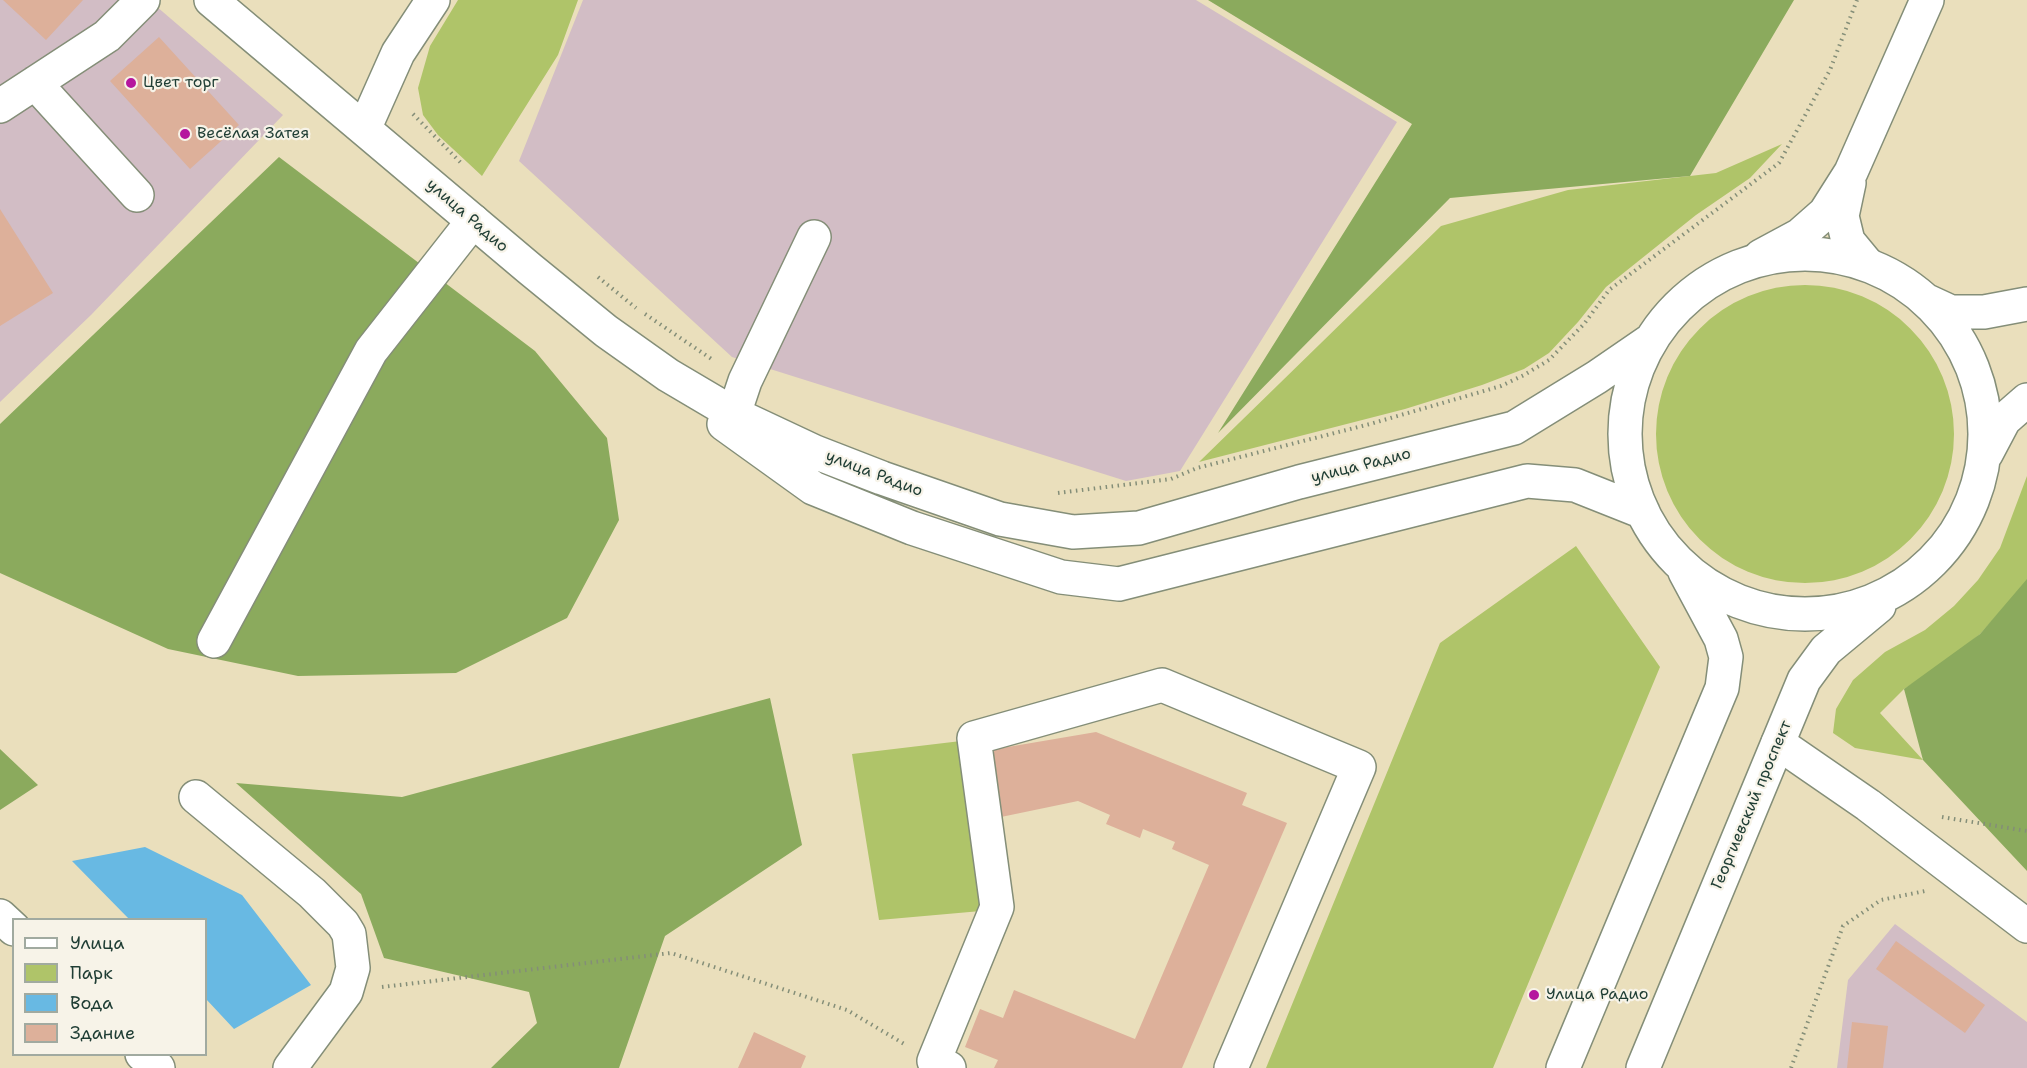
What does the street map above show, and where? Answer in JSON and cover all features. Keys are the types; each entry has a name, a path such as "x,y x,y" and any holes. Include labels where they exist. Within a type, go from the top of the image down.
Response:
{"main road":[{"path":"0,106 107,36 143,0"},
{"name":"улица Радио","path":"211,0 606,331 668,375 734,414 815,452 1000,519 1062,531 1106,532 1139,528 1182,518 1299,482 1514,428 1597,378 1648,342"},
{"path":"405,0 412,34"},
{"path":"365,128 398,53 433,0"},
{"path":"1563,1068 1722,688 1726,657 1721,639 1681,565 1643,512 1630,480 1624,443 1625,417 1635,369 1648,342 1670,315 1697,292 1800,235 1825,213 1851,172 1927,0"},
{"path":"34,83 137,195"},
{"path":"1851,172 1842,216 1848,241 1867,264"},
{"path":"214,641 371,351 472,221"},
{"path":"734,414 745,381 814,237"},
{"path":"1761,256 1826,256 1867,264 1897,278 1925,300 1948,325 1967,355 1980,388 1986,423 1984,458"},
{"path":"1925,300 1951,312 1984,312 2027,304"},
{"path":"668,375 739,437 813,488 912,528 1061,577 1119,584 1527,481 1575,485 1643,512"},
{"path":"1681,565 1721,594 1746,606 1782,613 1815,614 1850,609 1882,597 1913,578 1938,554 1960,526 1974,493 1984,458 2004,420 2027,400"},
{"name":"Георгиевский проспект","path":"1643,1068 1804,680 1814,665 1846,631 1913,578"},
{"path":"942,1065 997,907 974,738 1162,685 1359,767 1231,1068"},
{"path":"1778,743 2027,926"},
{"path":"196,797 312,892 343,924 349,934 353,952 353,968 346,992 290,1068"},
{"path":"0,916 12,927"},
{"path":"144,1056 158,1068"}],"path":[{"path":"1047,494 1171,479 1197,468 1371,424 1501,386 1549,360 1584,324 1610,290 1779,163 1830,70 1857,0"},
{"path":"413,114 465,168"},
{"path":"592,272 638,309 745,381"},
{"path":"1936,816 2027,831"},
{"path":"1791,1068 1843,926 1881,900 1969,882"},
{"path":"346,992 671,953 847,1010 942,1065"}],"shaded area":[{"path":"0,0 149,0 283,115 91,315 0,402"},
{"path":"583,0 1196,0 1397,122 1180,471 1126,481 732,357 519,161"},
{"path":"1895,924 2027,1022 2027,1068 1837,1068 1848,980"}],"green space":[{"path":"458,0 578,0 558,55 482,176 438,135 423,115 418,88 430,46"},
{"path":"1208,0 1794,0 1690,176 1450,198 1218,433 1412,124"},
{"path":"1782,144 1750,178 1696,215 1606,287 1549,353 1524,369 1405,409 1199,462 1441,226 1568,190 1716,173"},
{"path":"279,157 535,351 607,438 619,520 567,618 456,673 298,676 168,649 0,573 0,424"},
{"path":"1790,285 1820,285 1848,291 1875,302 1911,328 1929,351 1943,377 1954,419 1954,449 1943,491 1929,517 1911,540 1875,566 1848,577 1820,583 1790,583 1762,577 1735,566 1699,540 1690,529 1673,504 1662,477 1656,449 1656,419 1662,391 1673,364 1699,328 1710,319 1735,302 1762,291"},
{"path":"2027,476 2027,582 1980,634 1944,664 1904,689 1880,713 1923,760 1855,748 1833,733 1836,709 1853,680 1885,652 1925,630 1954,606 1978,580 2000,548"},
{"path":"1576,546 1660,667 1493,1068 1266,1068 1440,643"},
{"path":"2027,579 2027,871 1923,760 1904,689 1980,634"},
{"path":"770,698 802,845 665,936 619,1068 491,1068 537,1023 529,992 384,958 361,894 236,783 402,797"},
{"path":"961,741 981,911 879,920 852,754"},
{"path":"0,749 38,785 0,810"}],"water":[{"path":"145,847 242,895 311,985 234,1029 207,1000 207,918 128,918 72,861"}],"building":[{"path":"3,0 83,0 46,40"},
{"path":"159,37 239,125 190,169 110,81"},
{"path":"0,209 53,293 0,326"},
{"path":"1096,732 1247,793 1242,805 1287,823 1182,1068 994,1068 998,1060 965,1047 980,1009 1003,1018 1014,990 1135,1039 1209,865 1172,849 1175,842 1143,829 1140,838 1106,824 1110,815 1078,801 1001,817 990,750"},
{"path":"1896,941 1985,1005 1965,1033 1876,969"},
{"path":"1852,1022 1888,1026 1883,1068 1847,1068"},
{"path":"754,1032 806,1056 801,1068 738,1068"}],"place":[{"name":"Цвет торг","path":"131,83"},
{"name":"Весёлая Затея","path":"185,134"},
{"name":"Улица Радио","path":"1534,995"}]}
